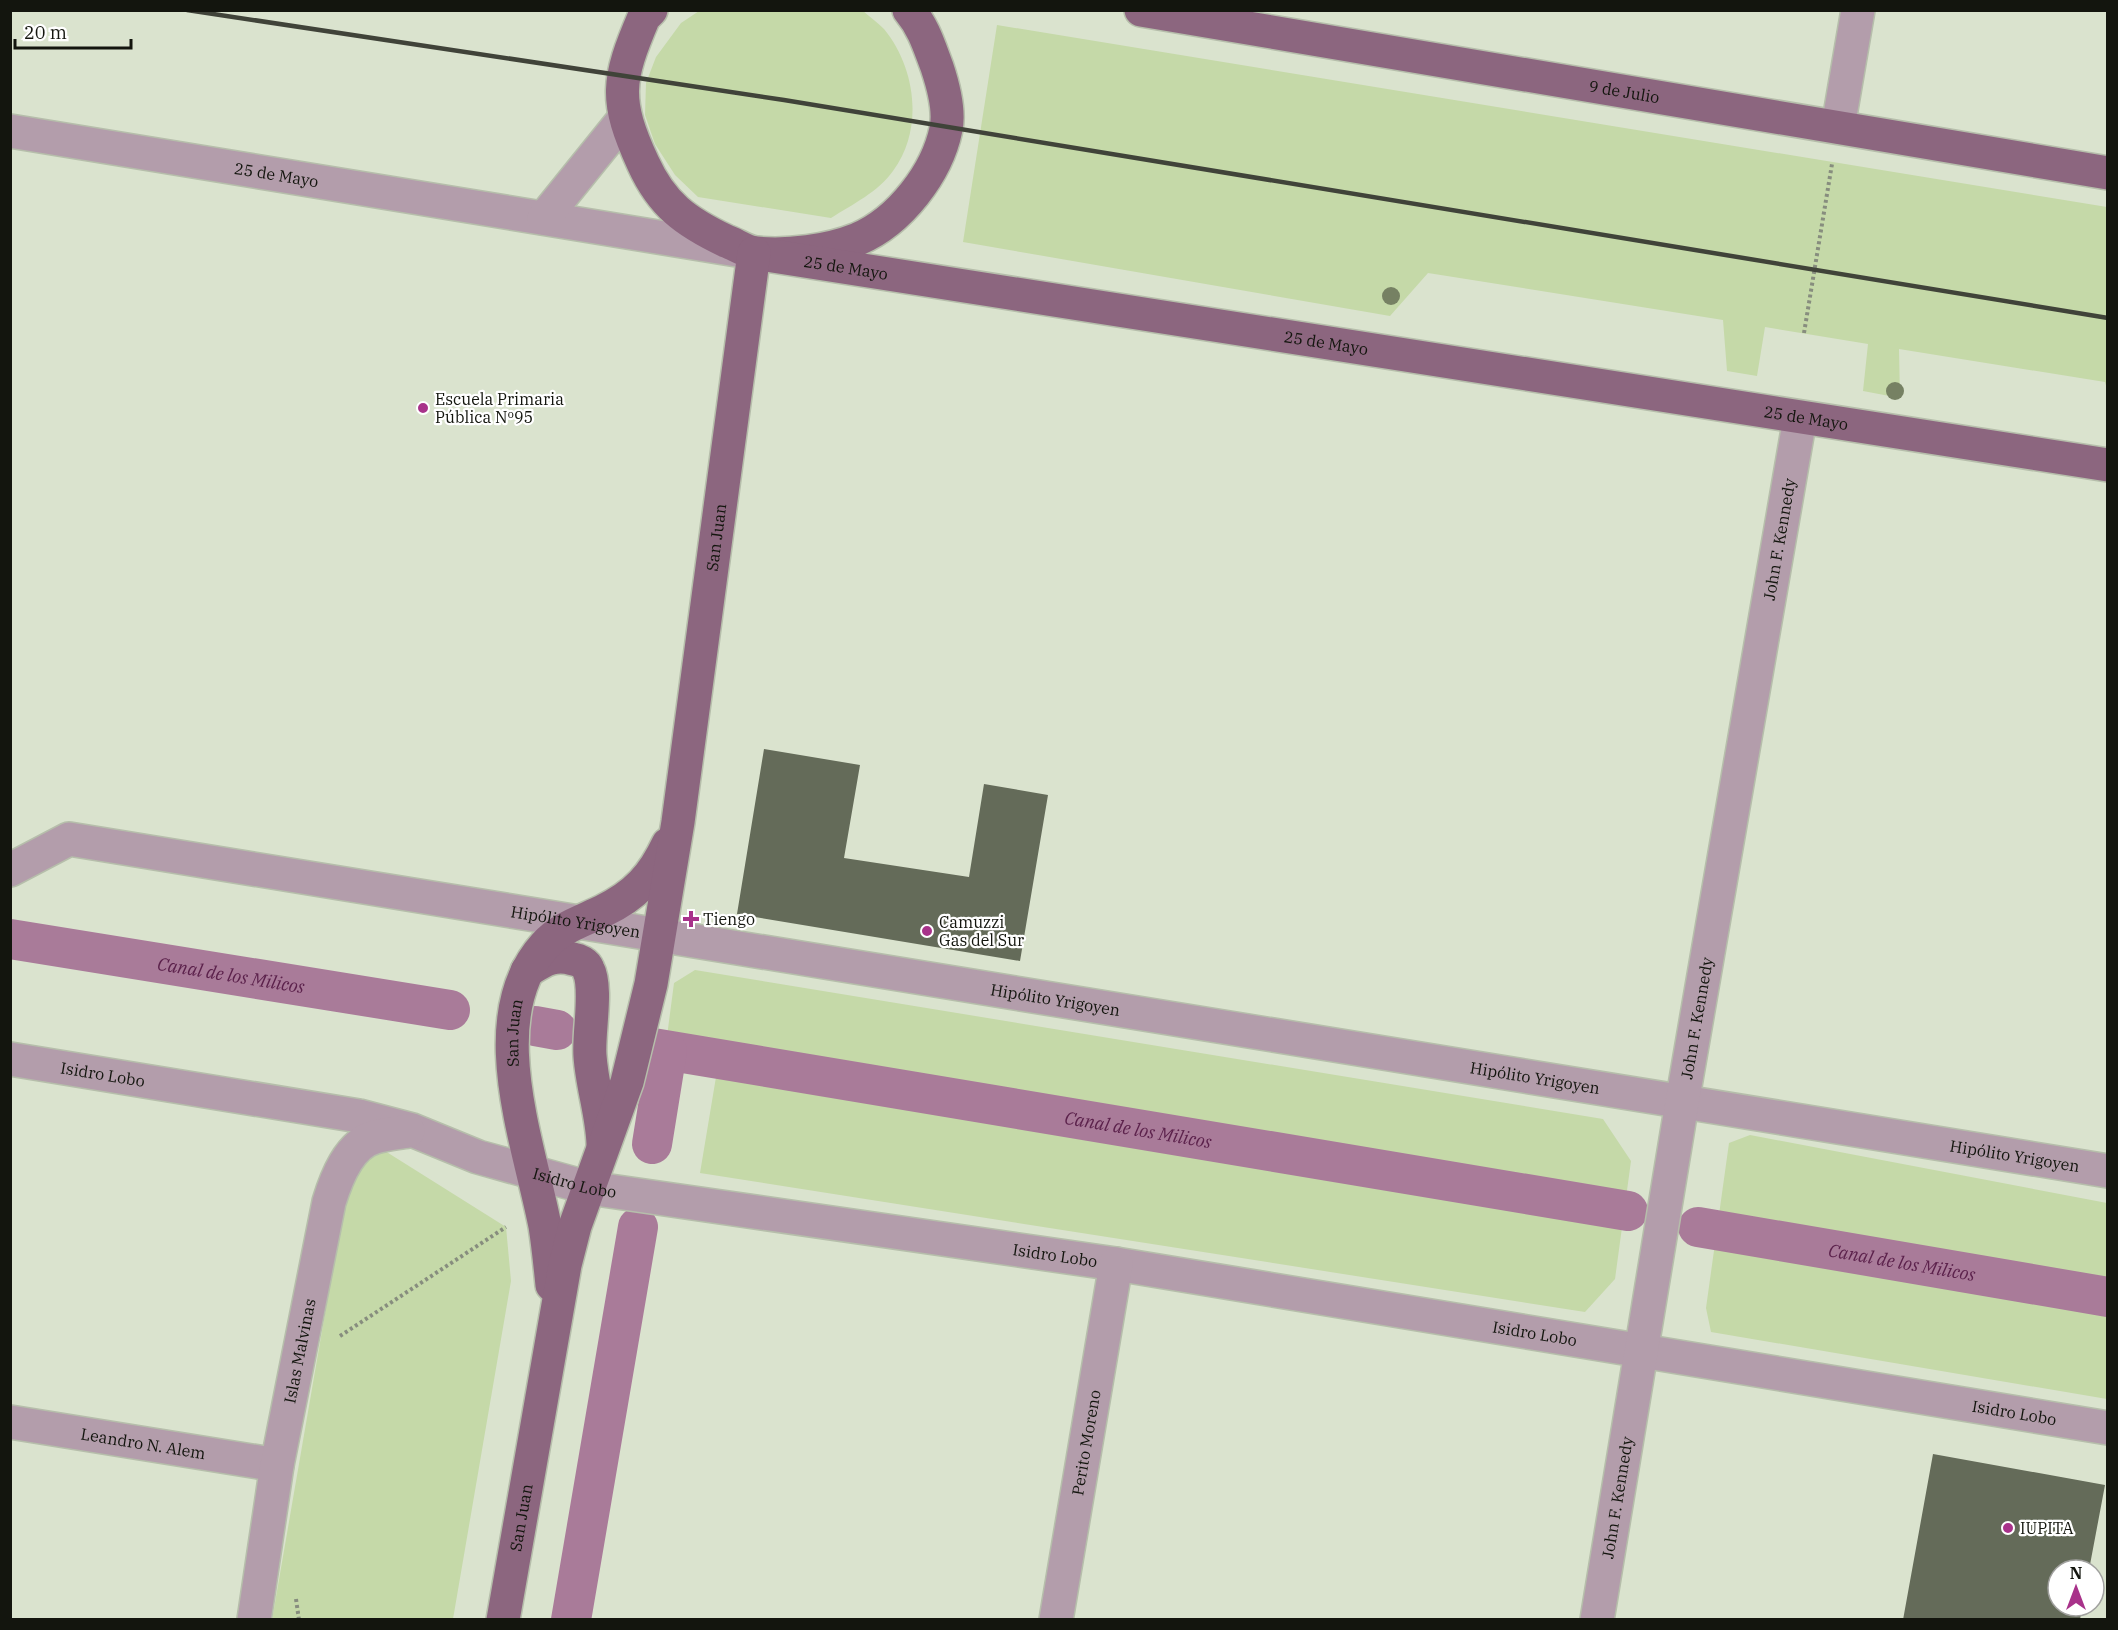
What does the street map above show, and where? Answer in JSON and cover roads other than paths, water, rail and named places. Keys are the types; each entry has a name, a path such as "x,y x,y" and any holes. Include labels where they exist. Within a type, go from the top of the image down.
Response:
{"main road":[{"path":"651,10 644,17 622,74 624,119 649,177 667,203 697,227 754,253 824,250 859,238 878,227 900,209 932,166 946,128 944,87 929,41 909,10"},
{"name":"9 de Julio","path":"1141,10 2108,173"},
{"name":"25 de Mayo","path":"754,253 2108,465"},
{"name":"San Juan","path":"503,1620 555,1310 575,1226 627,1082 659,937 678,822 754,253"},
{"name":"San Juan","path":"555,1310 545,1226 532,1173 512,1055 516,1004 527,971 545,944 573,923 630,896 655,871 678,822"},
{"path":"527,971 551,956 580,960 588,968 591,984 588,1038 591,1069 602,1120 603,1151"}],"street":[{"path":"1838,126 1858,10"},
{"path":"544,218 624,119"},
{"name":"25 de Mayo","path":"10,132 754,253"},
{"name":"John F. Kennedy","path":"1597,1620 1682,1102 1800,418"},
{"name":"Hipólito Yrigoyen","path":"10,870 69,839 573,923 2108,1171"},
{"name":"Isidro Lobo","path":"10,1059 359,1116 412,1130 478,1157 589,1188 1116,1264 2108,1428"},
{"name":"Islas Malvinas","path":"254,1620 277,1465 329,1202 338,1174 355,1151 372,1137 412,1130"},
{"name":"Perito Moreno","path":"1056,1620 1116,1264"},
{"name":"Leandro N. Alem","path":"10,1422 277,1465"}],"waterway":[{"name":"Canal de los Milicos","path":"10,939 450,1010"},
{"name":"Canal de los Milicos","path":"535,1026 557,1030"},
{"name":"Canal de los Milicos","path":"647,1047 1628,1211"},
{"path":"652,1144 667,1051"},
{"path":"571,1620 638,1227"},
{"name":"Canal de los Milicos","path":"1698,1227 2108,1297"}],"railway":[{"path":"187,10 784,100 2108,318"}],"place":[{"name":"Escuela Primaria Pública Nº95","path":"423,408"},
{"name":"Tiengo","path":"691,919"},
{"name":"Camuzzi Gas del Sur","path":"927,931"},
{"name":"IUPITA","path":"2008,1528"}]}
